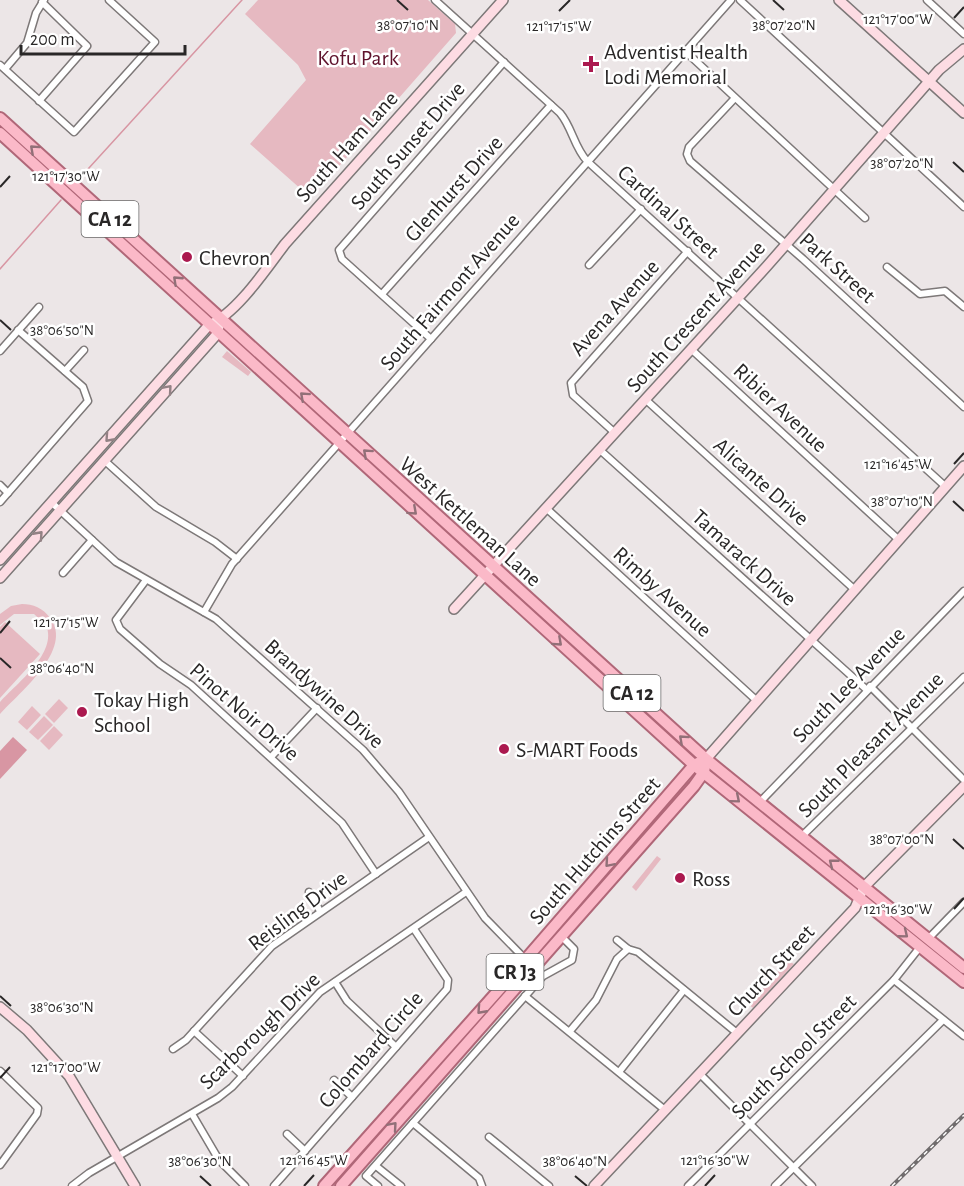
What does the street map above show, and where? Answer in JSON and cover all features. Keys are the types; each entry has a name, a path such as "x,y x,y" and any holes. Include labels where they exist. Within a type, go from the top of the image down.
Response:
{"main road":[{"name":"West Kettleman Lane","path":"0,118 623,685 706,759 864,887 924,943"},
{"name":"West Kettleman Lane","path":"0,133 694,765 859,899 924,943"},
{"path":"599,678 623,685"},
{"path":"704,772 706,759"},
{"name":"South Hutchins Street","path":"324,1186 526,960 694,765 706,759"},
{"name":"South Hutchins Street","path":"341,1186 631,858 704,772"},
{"path":"631,858 635,846 634,834"},
{"name":"CA 12","path":"924,943 964,968"},
{"name":"CA 12","path":"924,943 964,982"}],"street":[{"path":"39,101 87,46 43,1 27,43 2,67 39,101 74,132 155,42 109,0"},
{"name":"Cardinal Street","path":"435,0 566,120 581,154 587,161 946,487"},
{"name":"South Ham Lane","path":"220,320 502,0"},
{"name":"South Fairmont Avenue","path":"204,612 217,587 237,560 731,0"},
{"path":"740,0 964,207"},
{"path":"839,0 964,113"},
{"path":"927,0 964,34"},
{"name":"South Crescent Avenue","path":"454,609 486,577 546,508 692,350 929,82 964,49"},
{"path":"685,51 865,218"},
{"name":"South Sunset Drive","path":"382,294 342,260 339,253 340,248 504,62"},
{"name":"Park Street","path":"735,98 689,147 687,154 690,161 787,244 964,407"},
{"name":"Glenhurst Drive","path":"382,294 551,105"},
{"path":"589,265 641,209"},
{"name":"Avena Avenue","path":"615,433 573,395 570,388 573,379 688,251"},
{"path":"887,267 917,293 923,295 945,291 964,307"},
{"path":"382,294 431,339"},
{"path":"0,351 39,307"},
{"path":"0,578 105,461 220,320"},
{"path":"14,562 2,554 214,329"},
{"path":"0,502 88,401 88,395 65,371 18,330"},
{"path":"65,371 84,350"},
{"name":"Ribier Avenue","path":"692,350 899,540"},
{"name":"Alicante Drive","path":"645,399 855,590"},
{"name":"Tamarack Drive","path":"600,450 811,640 913,727 964,780"},
{"path":"105,461 156,507 215,542 237,560"},
{"name":"South Hutchins Street","path":"706,759 964,466"},
{"path":"0,485 8,493"},
{"name":"Brandywine Drive","path":"51,502 116,562 216,619 317,708 383,772 491,926 526,960"},
{"name":"Rimby Avenue","path":"546,508 756,700"},
{"path":"63,573 92,540"},
{"name":"Pinot Noir Drive","path":"146,580 116,623 160,664 191,685 342,823 376,874"},
{"name":"South Lee Avenue","path":"759,803 964,591"},
{"name":"South Pleasant Avenue","path":"801,837 964,677"},
{"path":"271,757 317,708"},
{"name":"Church Street","path":"594,1186 855,908 864,887 964,786"},
{"name":"Reisling Drive","path":"173,1049 194,1031 272,946 429,837"},
{"path":"309,892 320,911"},
{"name":"Scarborough Drive","path":"72,1186 116,1156 218,1098 243,1076 308,1003 466,892"},
{"name":"South School Street","path":"688,1186 894,980 924,943 964,902"},
{"name":"Colombard Circle","path":"274,1186 449,984 414,929"},
{"path":"378,1186 366,1176 543,976 572,960 574,949 561,936"},
{"path":"617,940 628,950 638,952 737,1033"},
{"path":"570,1032 596,1000 617,959 628,950"},
{"path":"894,980 964,1036"},
{"path":"335,982 347,1001 396,1047"},
{"path":"619,1072 684,990"},
{"path":"525,996 665,1110"},
{"path":"0,1007 27,1030 69,1076 135,1186"},
{"path":"775,1186 943,1020"},
{"path":"194,1031 243,1076"},
{"path":"0,1071 38,1108 37,1114 0,1166"},
{"path":"699,1073 812,1186"},
{"path":"334,1080 352,1097"},
{"path":"192,1114 219,1160 245,1186"},
{"path":"413,1123 479,1178 482,1186"},
{"path":"287,1134 305,1151"},
{"path":"489,1137 549,1186"},
{"path":"376,1166 401,1186"}],"green space":[{"name":"Kofu Park","path":"258,0 428,0 455,24 456,33 311,198 250,144 306,80 298,65 245,14"},
{"path":"227,351 251,372 248,376 222,357"},
{"path":"22,604 38,607 50,618 56,630 55,643 42,669 0,714 0,702 34,667 46,646 48,636 46,625 34,614 14,614 0,625 0,614 11,606"},
{"path":"5,622 40,654 0,698 0,627"},
{"path":"59,699 68,708 54,723 45,714"},
{"path":"32,706 41,715 27,730 18,722"},
{"path":"44,716 53,725 38,740 29,732"},
{"path":"54,726 63,735 49,750 40,741"},
{"path":"657,856 661,859 636,891 632,887"},
{"path":"788,961 794,964 753,1008 748,1004"}],"shaded area":[{"path":"13,737 27,750 0,779 0,751"}],"waterway":[{"path":"78,180 242,0"},
{"path":"0,269 61,200"}],"railway":[{"path":"892,1186 964,1115"}],"place":[{"name":"Adventist Health Lodi Memorial","path":"591,64"},
{"name":"Chevron","path":"187,257"},
{"name":"Tokay High School","path":"82,712"},
{"name":"S-MART Foods","path":"504,749"},
{"name":"Ross","path":"680,878"}]}
